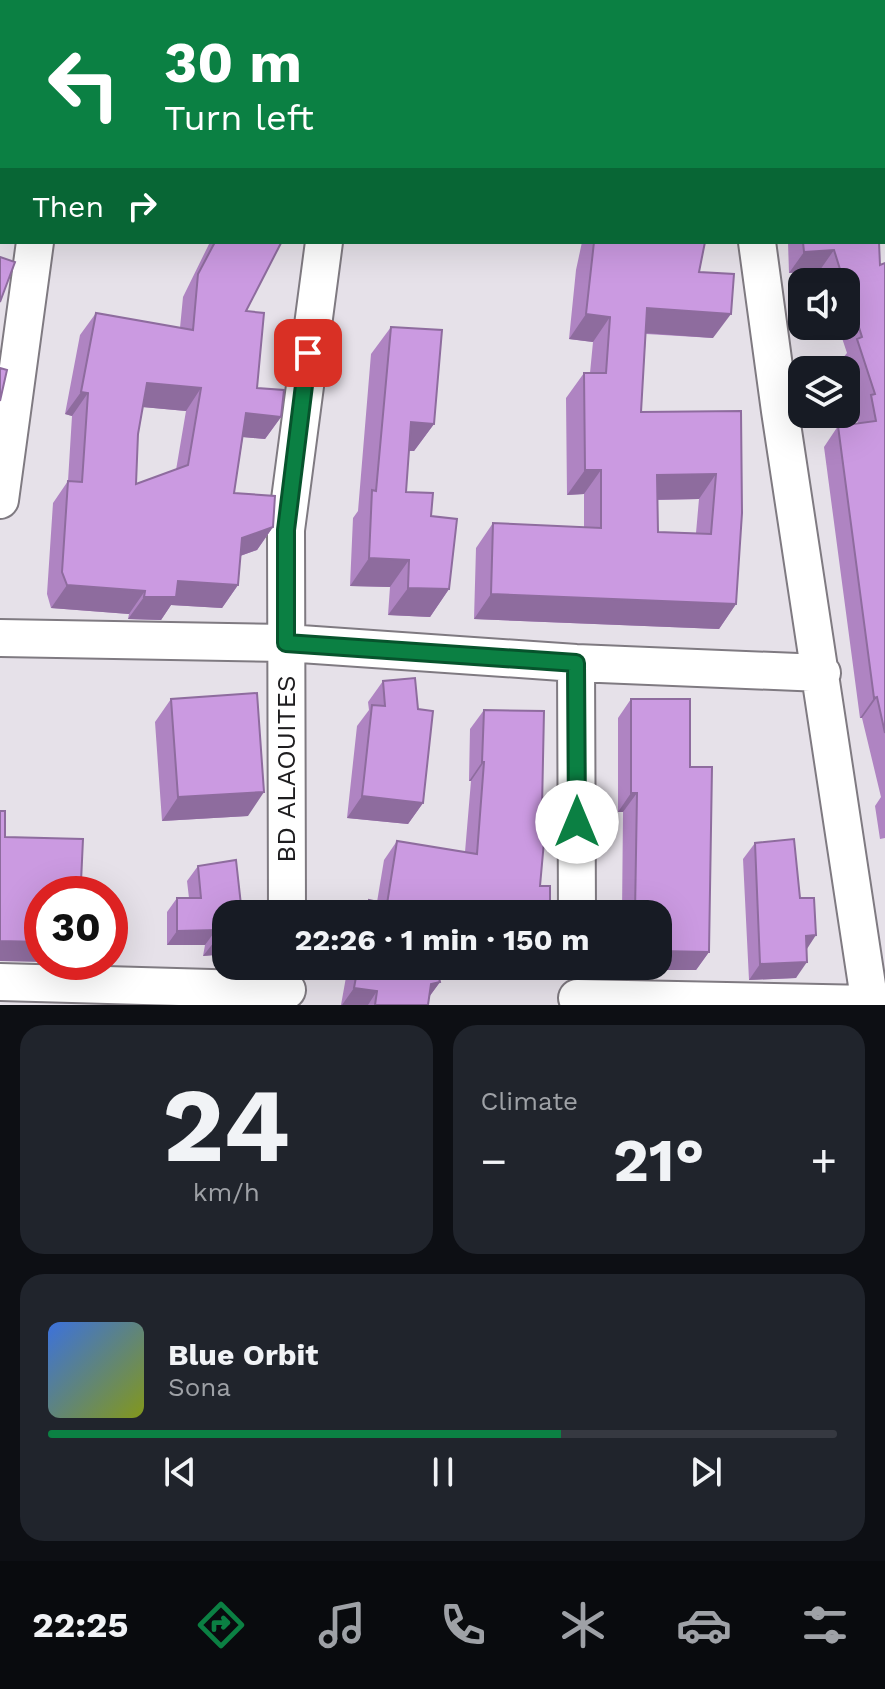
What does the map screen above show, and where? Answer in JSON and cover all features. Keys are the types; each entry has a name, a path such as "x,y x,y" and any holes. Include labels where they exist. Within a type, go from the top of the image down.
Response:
{"street":[{"path":"0,500 35,244"},
{"name":"BD ALAOUITES","path":"287,900 286,530 324,244"},
{"path":"577,990 870,1004 757,244"},
{"path":"0,638 286,643 576,663 822,673"},
{"path":"576,663 577,900"},
{"path":"0,982 287,987"}],"building":[{"path":"214,244 280,244 246,311 264,313 257,388 284,390 281,417 246,413 234,493 275,496 273,527 242,538 238,585 178,581 176,597 144,597 145,591 67,585 62,572 68,481 82,482 88,393 81,392 96,313 193,330 198,274","holes":["147,383 201,388 188,465 136,484 138,434"]},
{"path":"594,244 705,244 699,272 734,274 731,314 647,308 641,412 741,411 742,513 736,604 491,594 493,523 601,528 601,470 585,470 584,373 606,373 610,317 586,314","holes":["716,474 711,534 658,532 657,475"]},
{"path":"803,244 879,244 880,265 885,263 885,733 877,697 874,698 838,428 860,428 860,423 876,421 871,395 875,394 857,340 862,337 860,268 840,268 834,250 804,252"},
{"path":"0,257 15,262 0,302"},
{"path":"391,327 442,330 434,424 411,422 406,492 433,493 431,516 457,519 449,589 408,588 409,560 369,558 372,490 376,491"},
{"path":"0,368 7,370 0,401"},
{"path":"415,678 418,709 433,711 423,803 362,796 372,705 385,706 383,681"},
{"path":"257,693 264,792 178,797 171,699"},
{"path":"631,699 690,699 690,767 712,767 709,952 672,951 672,900 635,900 637,793 631,793"},
{"path":"484,710 544,711 542,808 547,808 540,886 550,886 550,900 388,900 397,841 477,854"},
{"path":"0,811 5,811 5,837 83,839 81,876 24,876 24,942 0,941"},
{"path":"794,839 800,898 814,898 816,935 806,936 807,962 760,964 755,843"},
{"path":"236,860 240,900 212,900 212,930 177,931 177,898 201,898 198,866"},
{"path":"355,980 440,982 431,984 428,1005 375,1005 377,991 354,988"}],"route":[{"path":"308,353 286,530 286,643 576,663 577,822"}]}
